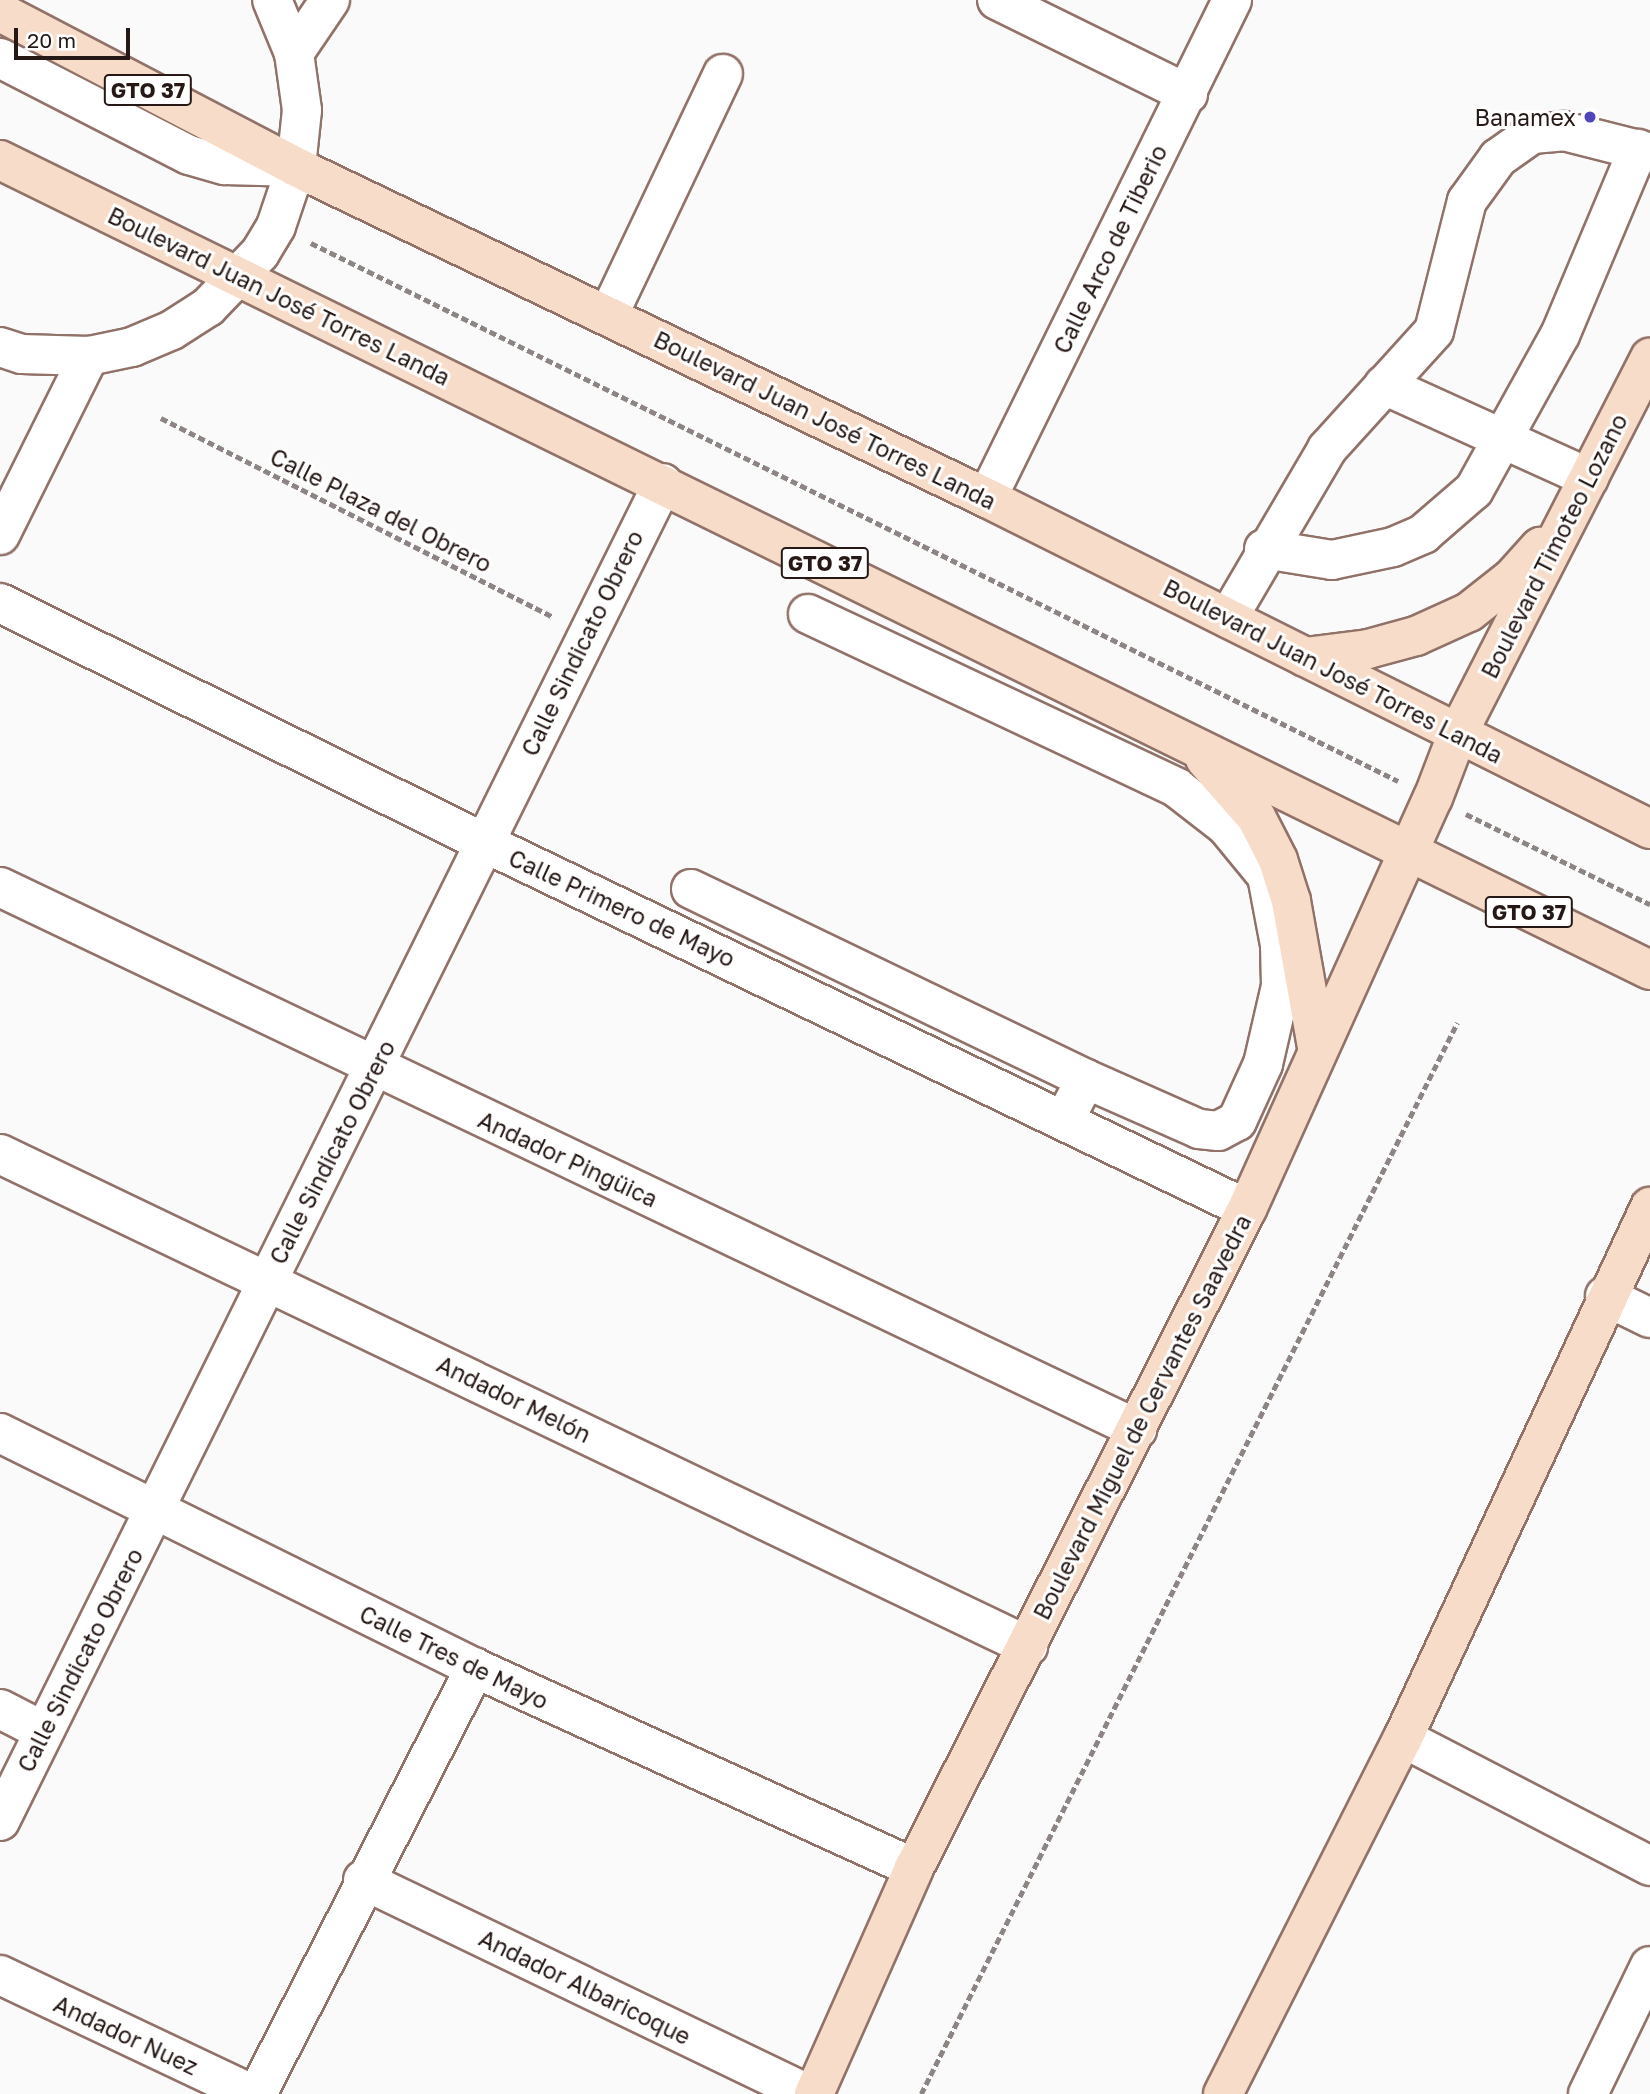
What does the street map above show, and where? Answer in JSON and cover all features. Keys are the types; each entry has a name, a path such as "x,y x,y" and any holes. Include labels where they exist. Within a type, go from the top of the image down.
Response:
{"main road":[{"name":"Boulevard Juan José Torres Landa","path":"0,12 296,167 987,498 1457,735 1650,829"},
{"name":"Boulevard Juan José Torres Landa","path":"0,160 1182,737 1407,854 1650,970"},
{"name":"Boulevard Timoteo Lozano","path":"1457,735 1650,358"},
{"path":"1305,657 1368,649 1416,636 1469,612 1511,578 1572,512"},
{"name":"Boulevard Miguel de Cervantes Saavedra","path":"814,2094 914,1868 1247,1209 1317,1046 1433,798 1457,735"},
{"path":"1182,737 1256,817 1278,860 1291,901 1317,1046"},
{"path":"1223,2094 1403,1738 1605,1296 1650,1207"}],"street":[{"path":"0,347 22,354 89,356 132,347 172,330 208,307 241,277 276,226 296,167 302,110 294,53 272,0"},
{"path":"294,53 330,0"},
{"path":"997,0 1188,94"},
{"name":"Calle Arco de Tiberio","path":"987,498 1233,0"},
{"path":"0,58 189,155 225,165 296,167"},
{"path":"608,316 723,74"},
{"path":"1228,618 1264,549 1327,449 1434,331 1467,201 1497,158 1532,134 1564,131 1642,163 1560,335 1505,439 1474,490 1423,534 1393,547 1332,560 1264,549"},
{"path":"0,535 89,356"},
{"path":"1384,385 1589,478"},
{"name":"Calle Sindicato Obrero","path":"0,1821 266,1280 375,1068 585,633 663,483"},
{"name":"Calle Primero de Mayo","path":"0,603 485,844 1247,1209"},
{"path":"691,889 1086,1079 1199,1129 1217,1131 1237,1121 1263,1064 1281,986 1280,945 1267,876 1226,826 1177,788 808,614"},
{"name":"Andador Pingüica","path":"0,887 1137,1429"},
{"path":"1064,1120 1086,1079"},
{"name":"Andador Melón","path":"0,1154 1028,1646"},
{"path":"1605,1296 1650,1318"},
{"name":"Calle Tres de Mayo","path":"0,1433 475,1668 914,1868"},
{"path":"254,2094 475,1668"},
{"path":"0,1709 43,1731"},
{"path":"1403,1738 1650,1866"},
{"name":"Andador Albaricoque","path":"363,1880 808,2094"},
{"path":"1588,2094 1650,1966"},
{"name":"Andador Nuez","path":"3,1984 254,2094"}],"path":[{"path":"276,226 1650,904"},
{"name":"Calle Plaza del Obrero","path":"160,418 585,633"},
{"path":"921,2094 1457,1023"}],"place":[{"name":"Banamex","path":"1590,117"}]}
